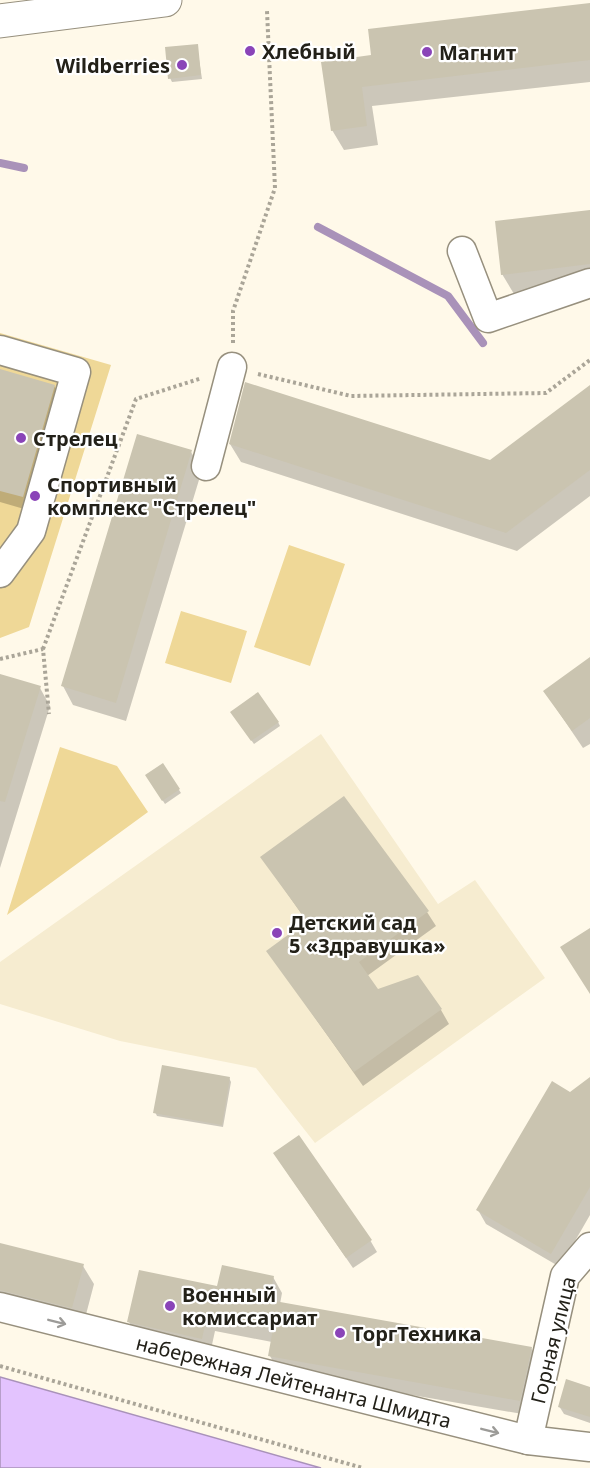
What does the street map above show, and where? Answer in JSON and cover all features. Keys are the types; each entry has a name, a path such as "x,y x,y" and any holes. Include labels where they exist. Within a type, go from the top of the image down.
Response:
{"main road":[{"path":"0,21 62,7 165,0"}],"street":[{"path":"462,251 488,318 590,284"},
{"path":"0,350 76,372 31,531 0,573"},
{"path":"206,466 232,367"},
{"name":"Горная улица","path":"528,1440 565,1276 590,1247"},
{"name":"набережная Лейтенанта Шмидта","path":"0,1307 528,1440 590,1447"}],"path":[{"path":"232,367 232,311 275,188 267,11"},
{"path":"49,714 43,649 136,399 232,367 351,396 546,393 590,360"},
{"path":"0,659 43,649"},
{"path":"0,1366 363,1468"}],"shaded area":[{"name":"Спортивный комплекс \"Стрелец\"","path":"0,333 111,365 29,627 0,638"},
{"path":"289,545 345,564 310,666 254,647"},
{"path":"181,611 247,631 231,683 165,663"},
{"name":"Детский сад 5 «Здравушка»","path":"321,734 438,904 475,880 545,978 315,1143 256,1068 120,1041 0,1004 0,962"},
{"path":"60,747 117,766 148,812 7,915"},
{"path":"0,1377 321,1468 0,1468"}],"building":[{"path":"590,3 590,60 362,87 367,126 331,131 321,62 371,55 368,29"},
{"path":"198,44 201,75 168,79 165,47"},
{"path":"590,210 590,264 501,275 495,221"},
{"name":"Стрелец","path":"0,369 55,385 23,497 0,491"},
{"path":"245,382 490,460 590,385 590,470 506,533 229,444"},
{"path":"137,434 192,450 116,703 61,686"},
{"path":"590,657 590,718 572,731 543,691"},
{"path":"0,674 41,686 5,802 0,801"},
{"path":"258,692 279,722 251,741 230,712"},
{"path":"163,763 180,789 162,801 145,775"},
{"path":"344,796 429,911 359,962 378,989 418,975 442,1009 354,1072 266,951 307,921 260,857"},
{"path":"590,928 590,994 560,947"},
{"path":"162,1065 230,1077 222,1125 153,1113"},
{"path":"590,1077 590,1187 551,1254 476,1210 552,1081 570,1092"},
{"path":"299,1135 372,1240 346,1258 273,1153"},
{"path":"0,1243 84,1264 72,1308 0,1290"},
{"path":"222,1265 274,1276 269,1300 532,1347 520,1401 268,1356 273,1329 207,1316 202,1339 127,1322 139,1270 217,1286"},
{"path":"566,1379 590,1387 590,1417 558,1407"}],"waterway":[{"path":"0,163 24,168"},
{"path":"318,227 448,296 483,343"}],"place":[{"name":"Хлебный","path":"250,51"},
{"name":"Магнит","path":"427,52"},
{"name":"Wildberries","path":"182,65"},
{"name":"Стрелец","path":"21,438"},
{"name":"Спортивный комплекс \"Стрелец\"","path":"35,496"},
{"name":"Детский сад 5 «Здравушка»","path":"277,933"},
{"name":"Военный комиссариат","path":"170,1306"},
{"name":"ТоргТехника","path":"340,1333"}]}
